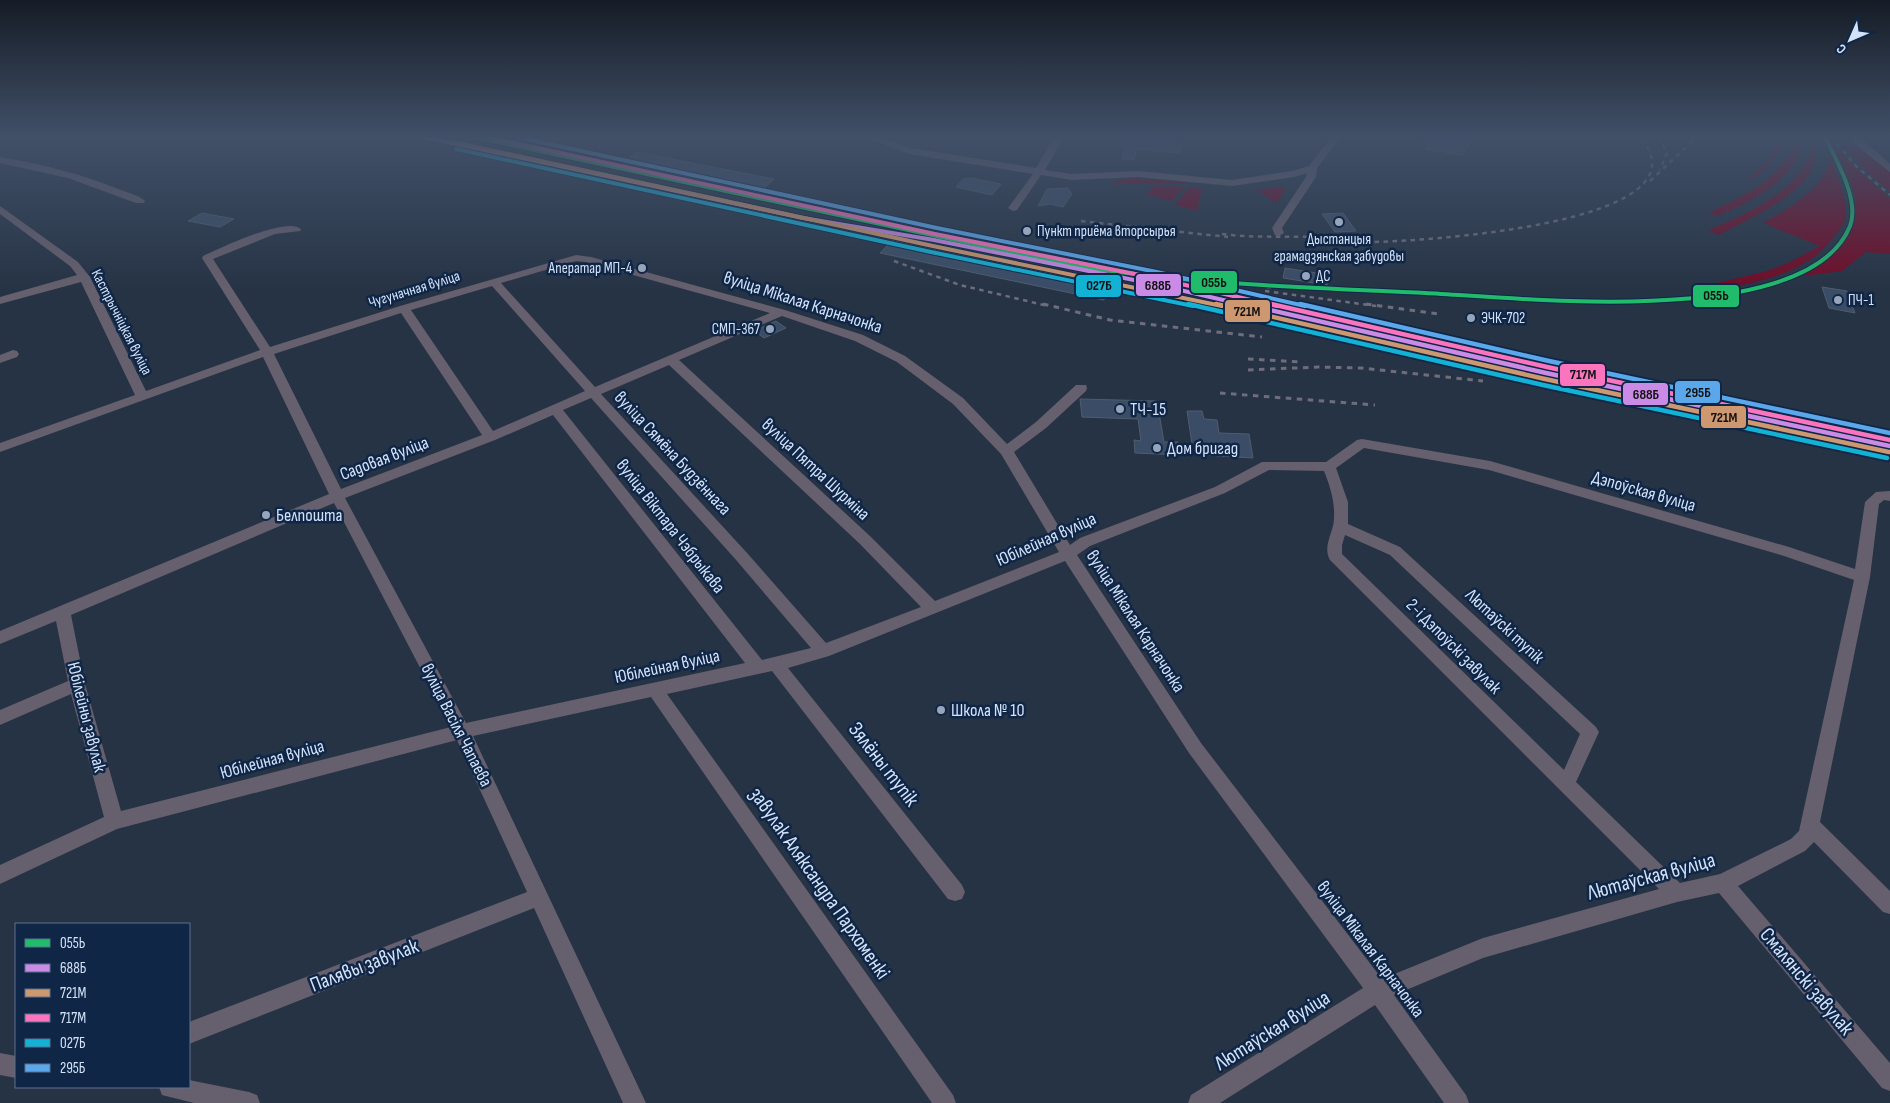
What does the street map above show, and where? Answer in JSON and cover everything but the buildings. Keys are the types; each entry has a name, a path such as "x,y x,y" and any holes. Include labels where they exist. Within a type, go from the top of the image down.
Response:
{"street":[{"path":"110,188 140,201"},
{"path":"1013,208 1027,188"},
{"path":"1278,233 1277,228 1302,188"},
{"name":"Кастрычніцкая вуліца","path":"0,209 74,264 84,277 143,397"},
{"path":"268,352 207,258 273,232 296,229"},
{"name":"Чугуначная вуліца","path":"0,448 268,352 404,308 571,259"},
{"name":"вуліца Мікалая Карначонка","path":"571,259 587,259 781,312 859,338 882,348 900,359 958,401 1006,451 1068,554 1195,748 1378,991 1458,1103"},
{"path":"0,301 84,277"},
{"name":"вуліца Сямёна Будзённага","path":"494,282 592,394 754,570 823,651"},
{"path":"404,308 490,437"},
{"name":"Садовая вуліца","path":"0,638 338,496 490,437 781,312"},
{"name":"вуліца Васіля Чапаева","path":"268,352 338,496 462,731 635,1103"},
{"path":"0,358 14,354"},
{"name":"вуліца Пятра Шурміна","path":"671,360 865,540 934,609"},
{"path":"1006,451 1041,425 1081,388"},
{"name":"вуліца Віктара Чэбрыкава","path":"554,409 758,667"},
{"name":"Дэпоўская вуліца","path":"1329,467 1362,443 1490,466 1789,552 1862,578"},
{"name":"Юбілейная вуліца","path":"0,875 114,821 462,731 758,667 776,665 823,651 934,609 1068,554 1085,542 1220,490 1267,465 1329,467"},
{"name":"2-і Дэпоўскі завулак","path":"1329,467 1340,495 1341,527 1333,543 1335,556 1677,893"},
{"name":"Лютаўская вуліца","path":"1199,1103 1378,991 1484,948 1677,893 1723,882 1798,845 1808,835 1862,578 1881,499"},
{"name":"Лютаўскі тупік","path":"1341,527 1395,551 1590,732 1566,785"},
{"name":"Юбілейны завулак","path":"62,612 77,684 114,821"},
{"name":"Зялёны тупік","path":"776,665 956,892"},
{"path":"0,718 77,684"},
{"name":"завулак Аляксандра Пархоменкі","path":"655,690 945,1103"},
{"path":"1810,825 1890,905"},
{"name":"Смалянскі завулак","path":"1723,882 1890,1080"},
{"name":"Палявы завулак","path":"190,1033 539,897"},
{"path":"0,1064 15,1067"},
{"path":"175,1088 249,1103"}],"shaded area":[{"path":"1152,188 1183,188 1172,201 1146,194"},
{"path":"1188,188 1202,189 1197,211 1175,205"},
{"path":"1267,188 1286,189 1276,203 1257,190"},
{"path":"1755,188 1770,188 1753,199 1717,216 1709,213 1736,200"},
{"path":"1784,188 1797,188 1773,206 1718,235 1709,230 1741,215 1775,196"},
{"path":"1813,188 1841,188 1846,211 1844,223 1824,249 1796,268 1780,275 1712,291 1704,286 1767,271 1788,263 1820,246 1763,223 1807,195"},
{"path":"1852,188 1879,188 1890,198 1890,254 1866,252 1842,271 1803,276 1836,252 1851,232 1855,221 1856,208"}],"railway":[{"path":"1222,234 1320,237 1362,242 1440,238 1493,232 1549,222 1599,209 1638,188"},
{"path":"1882,188 1890,195"},
{"path":"1081,221 1228,237"},
{"path":"894,261 960,285 1048,306"},
{"path":"1249,285 1273,288"},
{"path":"1265,291 1376,306"},
{"path":"1043,304 1110,320 1262,337"},
{"path":"1366,304 1439,314"},
{"path":"1248,359 1301,362"},
{"path":"1248,370 1318,367 1361,368 1483,381"},
{"path":"1220,393 1375,405"},
{"path":"1664,409 1739,427"}],"transit line":[{"name":"027Б","path":"638,188 931,252 1151,296 1543,385 1887,458"},
{"name":"688Б","path":"665,188 803,218 934,240 1154,284 1546,373 1890,446"},
{"name":"721М","path":"668,188 933,246 1153,290 1545,379 1889,452"},
{"name":"055Ь","path":"714,188 1076,266 1122,273 1261,286 1584,302 1652,302 1720,295 1756,288 1794,275 1812,266 1827,255 1840,242 1850,226 1852,205 1847,188"},
{"name":"717М","path":"725,188 935,234 1155,278 1547,367 1890,440"},
{"name":"295Б","path":"755,188 937,228 1157,272 1549,361 1890,433"}],"place":[{"name":"Дыстанцыя грамадзянская забудовы","path":"1339,222"},
{"name":"Пункт приёма вторсырья","path":"1027,231"},
{"name":"Аператар МП-4","path":"642,268"},
{"name":"ДС","path":"1306,276"},
{"name":"ПЧ-1","path":"1838,300"},
{"name":"ЭЧК-702","path":"1471,318"},
{"name":"СМП-367","path":"770,329"},
{"name":"ТЧ-15","path":"1120,409"},
{"name":"Дом бригад","path":"1157,448"},
{"name":"Белпошта","path":"266,515"},
{"name":"Школа № 10","path":"941,710"}]}
